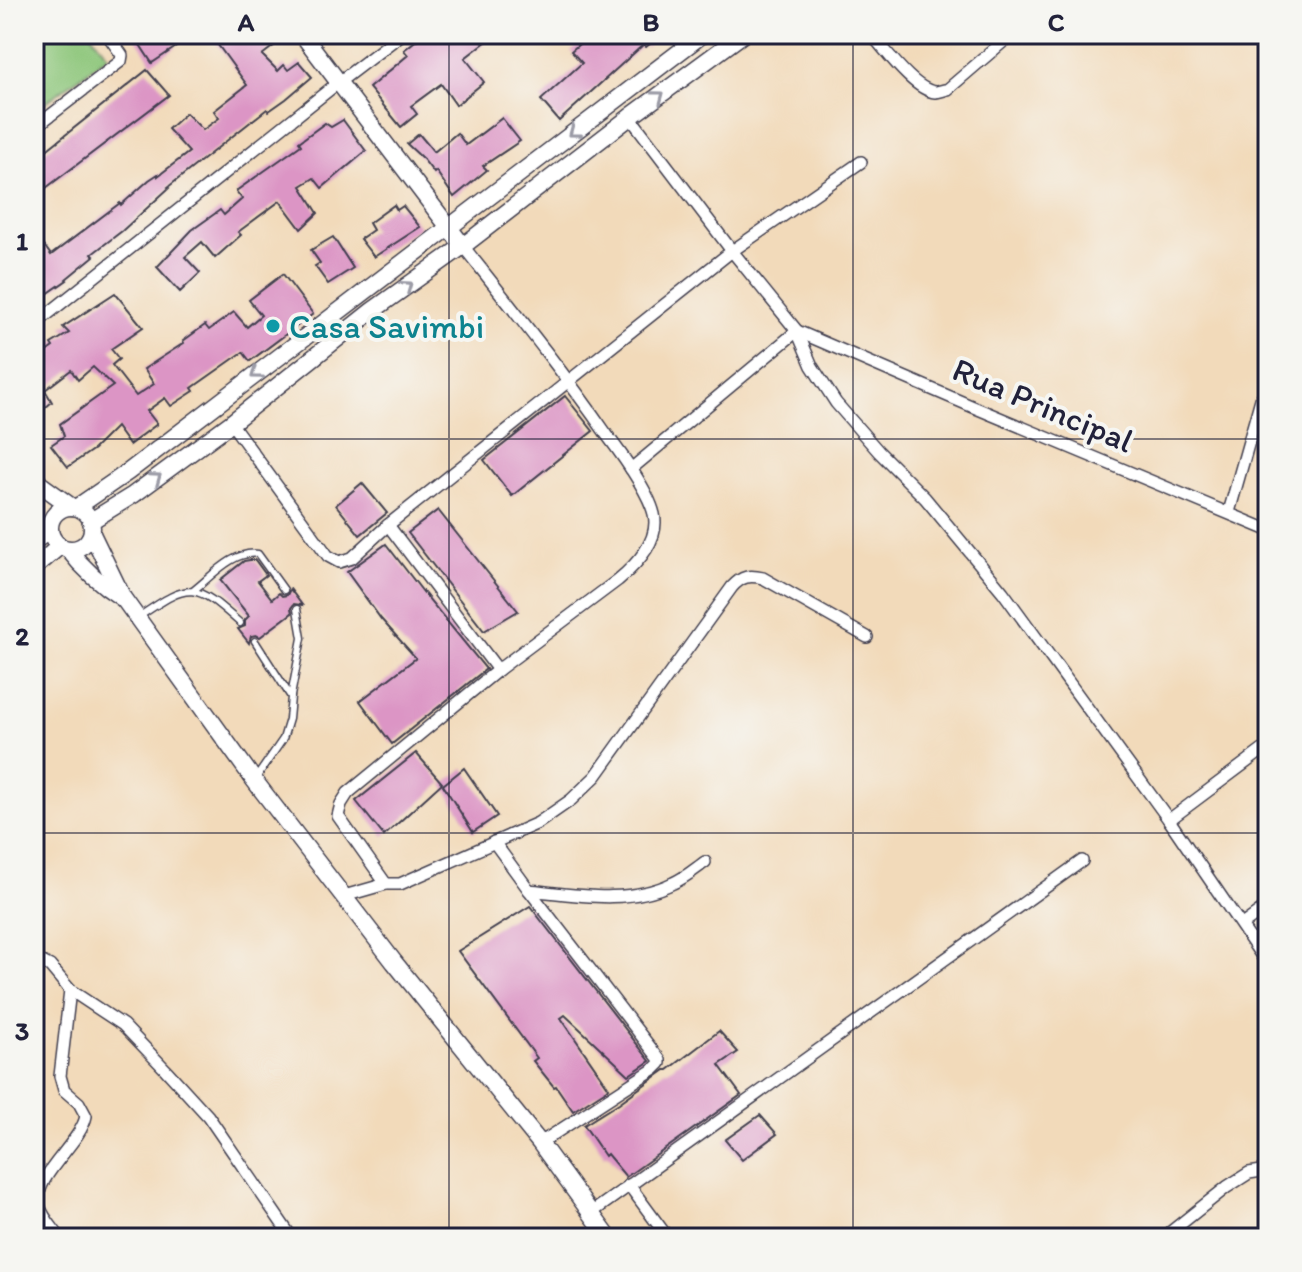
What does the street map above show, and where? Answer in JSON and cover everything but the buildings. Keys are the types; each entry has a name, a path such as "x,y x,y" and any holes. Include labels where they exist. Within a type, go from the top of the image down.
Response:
{"street":[{"path":"34,128 121,61 122,55 107,34"},
{"path":"302,34 570,382 631,469 654,515 654,530 645,553 633,567 498,670 348,793 338,816 386,884"},
{"path":"34,325 402,34"},
{"path":"34,541 50,528 57,512 74,507 128,472 703,34"},
{"path":"34,568 64,548 83,546 92,528 133,495 231,423 372,311 743,34"},
{"path":"871,34 913,80 936,93 948,89 1012,34"},
{"path":"630,117 797,331 812,366 836,403 925,498 1003,592 1169,820 1268,965"},
{"path":"231,423 328,556 339,562 352,558 388,525 732,251 861,162"},
{"path":"631,469 797,331"},
{"name":"Rua Principal","path":"797,331 1268,530"},
{"path":"1229,512 1261,399 1268,389"},
{"path":"37,480 74,507 85,511 123,598 137,618 254,780 394,962 540,1143 609,1238"},
{"path":"37,480 55,542 100,584 123,598"},
{"path":"388,525 498,670"},
{"path":"344,896 386,884 400,884 538,823 571,800 596,776 741,577 751,575 763,578 867,637"},
{"path":"1169,820 1268,746"},
{"path":"494,842 660,1060 654,1069 540,1143"},
{"path":"591,1213 1082,861"},
{"path":"529,890 604,898 648,893 675,883 705,862"},
{"path":"1242,925 1268,906"},
{"path":"34,958 50,966 70,990 123,1025 208,1116 292,1238"},
{"path":"60,1238 38,1203 39,1190 85,1126 86,1116 79,1103 64,1090 60,1076 70,990"},
{"path":"1163,1238 1227,1187 1249,1173 1268,1170"},
{"path":"629,1185 668,1238"}],"lane":[{"path":"137,618 169,596 194,590 247,552 258,554 284,590"},
{"path":"194,590 213,599 240,623"},
{"path":"254,780 283,739 289,719 302,638 297,609"},
{"path":"255,641 291,697"}],"green space":[{"path":"34,34 91,34 108,56 34,111"}],"place":[{"name":"Casa Savimbi","path":"273,326"}]}
